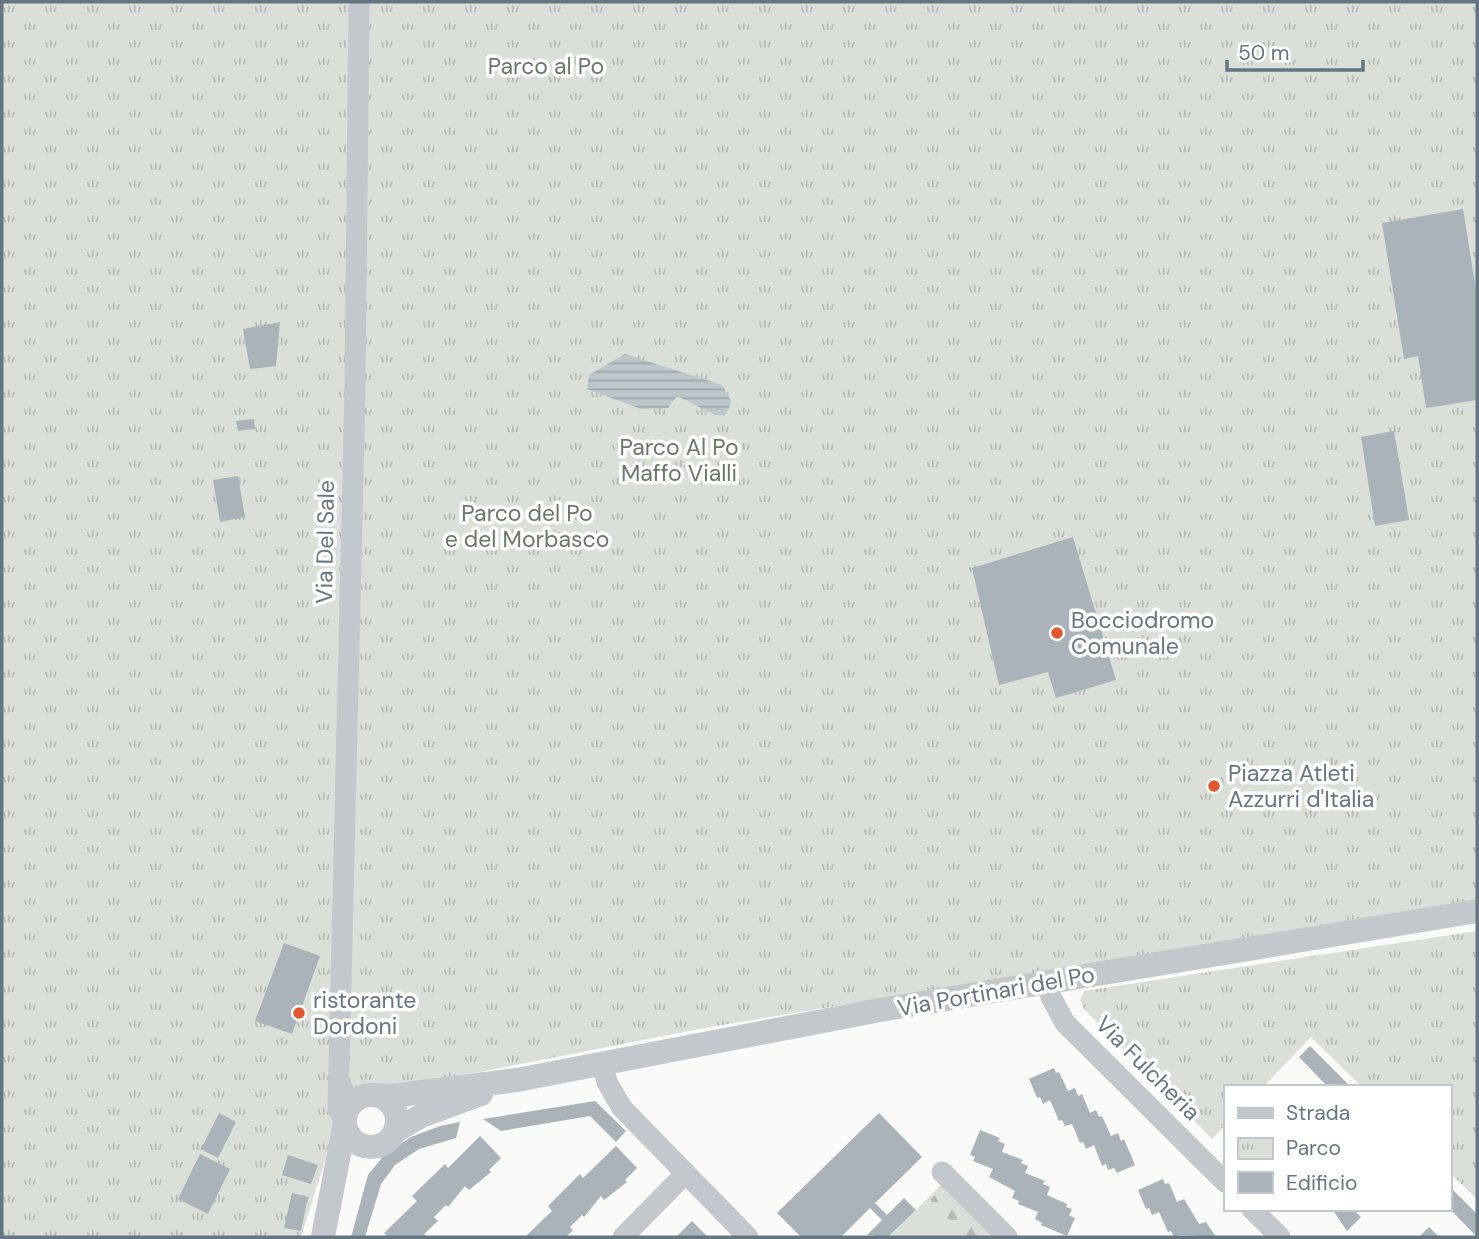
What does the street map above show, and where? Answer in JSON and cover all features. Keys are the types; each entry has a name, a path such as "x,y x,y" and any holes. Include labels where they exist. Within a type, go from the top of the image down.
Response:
{"street":[{"name":"Via Del Sale","path":"352,1103 359,2"},
{"name":"Via Portinari del Po","path":"352,1103 517,1080 1046,982 1477,911"},
{"name":"Via Fulcheria","path":"1046,982 1065,1023 1224,1181"},
{"path":"602,1063 607,1082 622,1108 748,1237"},
{"name":"Via Portinari del Po","path":"395,1131 421,1116 517,1080"},
{"path":"331,1206 348,1164 360,1153 387,1142 395,1131 396,1115 388,1101 352,1103"},
{"path":"352,1103 351,1138 358,1143 374,1147"},
{"path":"323,1237 352,1103"},
{"path":"942,1172 1007,1237"},
{"path":"623,1237 685,1174"},
{"path":"1254,1211 1280,1237"}],"green space":[{"name":"Parco del Po e del Morbasco","path":"2,2 1477,2 1477,899 704,1028 424,1083 358,1091 339,1116 301,1237 2,1237"},
{"path":"1477,931 1477,1199 1451,1174 1451,1085 1360,1085 1311,1037 1265,1085 1224,1085 1224,1126 1212,1139 1084,1009 1080,1000 1084,991"},
{"path":"941,1185 993,1237 889,1237"},
{"path":"940,1190 987,1237 966,1237 930,1200"}],"shaded area":[{"path":"625,354 722,385 732,402 725,415 715,415 677,396 668,408 641,409 587,389 589,375"}],"building":[{"path":"1463,209 1477,296 1477,400 1426,408 1418,356 1404,359 1382,223"},
{"path":"280,322 276,366 250,369 243,329"},
{"path":"254,419 255,429 238,431 236,421"},
{"path":"1394,431 1409,520 1375,526 1361,437"},
{"path":"238,476 245,517 220,522 213,480"},
{"path":"1073,537 1116,680 1056,698 1048,672 999,685 972,568"},
{"path":"284,943 320,956 292,1034 255,1021"},
{"path":"1310,1046 1349,1085 1326,1085 1299,1057"},
{"path":"1054,1068 1056,1073 1059,1072 1068,1091 1075,1088 1078,1096 1082,1094 1090,1113 1096,1110 1099,1117 1102,1116 1111,1136 1118,1133 1121,1141 1124,1139 1135,1165 1117,1173 1114,1168 1108,1170 1106,1164 1102,1166 1094,1145 1086,1149 1083,1142 1080,1143 1072,1124 1065,1126 1062,1120 1059,1121 1050,1100 1043,1104 1040,1097 1037,1098 1029,1079"},
{"path":"595,1101 626,1131 616,1142 590,1116 501,1131 483,1119"},
{"path":"219,1113 236,1122 218,1158 201,1149"},
{"path":"879,1113 922,1157 875,1203 887,1215 904,1198 916,1210 888,1237 867,1235 882,1220 870,1208 841,1237 801,1237 777,1213"},
{"path":"460,1122 456,1138 419,1149 395,1165 381,1184 365,1237 351,1237 368,1175 384,1155 411,1137"},
{"path":"980,1130 1000,1138 998,1141 1005,1144 1002,1152 1023,1160 1021,1163 1028,1166 1025,1173 1045,1181 1043,1184 1050,1187 1047,1195 1072,1209 1069,1215 1075,1218 1067,1236 1041,1225 1042,1223 1035,1219 1038,1212 1018,1204 1019,1201 1012,1198 1015,1191 989,1177 993,1169 973,1161 975,1157 970,1155"},
{"path":"480,1136 501,1158 489,1170 491,1172 469,1190 465,1186 448,1207 446,1205 434,1217 438,1221 424,1234 428,1237 388,1237 384,1233 417,1201 412,1196 445,1164 448,1168"},
{"path":"616,1146 637,1168 625,1180 627,1182 604,1200 601,1196 584,1217 582,1215 570,1227 573,1230 566,1237 525,1237 552,1211 548,1206 580,1174 583,1178"},
{"path":"200,1154 230,1169 208,1214 178,1199"},
{"path":"288,1155 318,1165 311,1184 282,1175"},
{"path":"1163,1179 1165,1184 1169,1183 1177,1202 1184,1199 1199,1224 1206,1222 1216,1237 1174,1237 1171,1231 1168,1232 1159,1212 1152,1215 1149,1208 1146,1209 1138,1190"},
{"path":"1451,1188 1477,1214 1477,1237 1451,1210"},
{"path":"292,1193 308,1197 301,1231 284,1228"},
{"path":"1333,1211 1357,1211 1361,1217 1347,1231"},
{"path":"692,1221 708,1237 676,1237"},
{"path":"1429,1227 1439,1237 1419,1237"}],"place":[{"name":"Bocciodromo Comunale","path":"1057,633"},
{"name":"Piazza Atleti Azzurri d'Italia","path":"1214,786"},
{"name":"ristorante Dordoni","path":"299,1013"}],"park label":[{"name":"Parco al Po","path":"546,66"},
{"name":"Parco Al Po Maffo Vialli","path":"679,460"}]}
